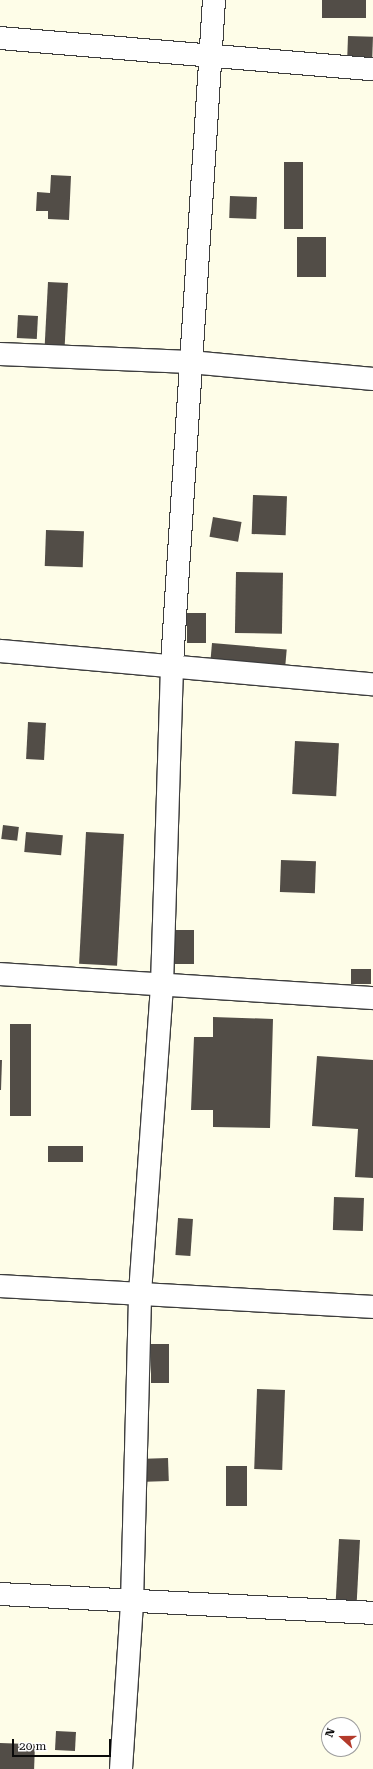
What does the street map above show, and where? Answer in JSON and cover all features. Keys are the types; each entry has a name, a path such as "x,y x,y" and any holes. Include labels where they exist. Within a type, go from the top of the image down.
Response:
{"street":[{"path":"121,1769 132,1604 140,1294 162,986 172,664 190,362 212,54 214,0"},
{"path":"0,38 212,54 373,69"},
{"path":"0,354 190,362 373,379"},
{"path":"0,651 172,664 373,684"},
{"path":"0,974 162,986 373,998"},
{"path":"0,1286 373,1307"},
{"path":"0,1594 132,1604 373,1613"}],"building":[{"path":"322,0 366,0 366,18 322,18"},
{"path":"348,36 373,37 372,58 347,57"},
{"path":"284,162 303,162 303,229 284,229"},
{"path":"51,175 71,176 69,220 48,219 48,211 36,211 37,192 50,193"},
{"path":"230,196 257,197 256,219 229,218"},
{"path":"297,237 326,237 326,277 297,277"},
{"path":"48,282 68,283 65,345 45,344"},
{"path":"18,315 38,316 37,339 17,338"},
{"path":"253,495 287,496 286,535 252,534"},
{"path":"213,517 242,522 238,542 210,537"},
{"path":"46,530 84,531 83,567 45,566"},
{"path":"236,572 283,573 282,634 235,633"},
{"path":"187,613 206,613 206,643 187,643"},
{"path":"212,643 287,650 285,674 210,668"},
{"path":"28,722 46,723 44,760 26,759"},
{"path":"295,741 339,743 336,796 292,794"},
{"path":"3,825 19,827 17,841 1,839"},
{"path":"26,832 63,835 61,855 24,852"},
{"path":"86,832 124,834 117,966 79,964"},
{"path":"281,860 316,861 315,893 280,892"},
{"path":"173,930 194,930 194,964 173,964"},
{"path":"351,969 371,969 371,984 351,984"},
{"path":"213,1017 273,1019 270,1128 213,1127 213,1110 191,1110 194,1037 213,1037"},
{"path":"10,1024 31,1024 31,1116 10,1116"},
{"path":"317,1056 373,1060 373,1178 355,1177 358,1129 312,1126"},
{"path":"0,1060 2,1060 1,1090 0,1090"},
{"path":"48,1146 83,1146 83,1162 48,1162"},
{"path":"334,1197 364,1198 363,1231 333,1230"},
{"path":"178,1218 193,1219 190,1256 175,1255"},
{"path":"151,1344 169,1344 169,1383 151,1383"},
{"path":"257,1389 285,1390 282,1470 254,1469"},
{"path":"168,1458 169,1481 146,1482 145,1459"},
{"path":"226,1466 247,1466 247,1506 226,1506"},
{"path":"339,1539 360,1540 357,1601 336,1600"},
{"path":"56,1731 76,1732 75,1751 55,1750"},
{"path":"0,1743 35,1744 34,1769 0,1769"}]}
